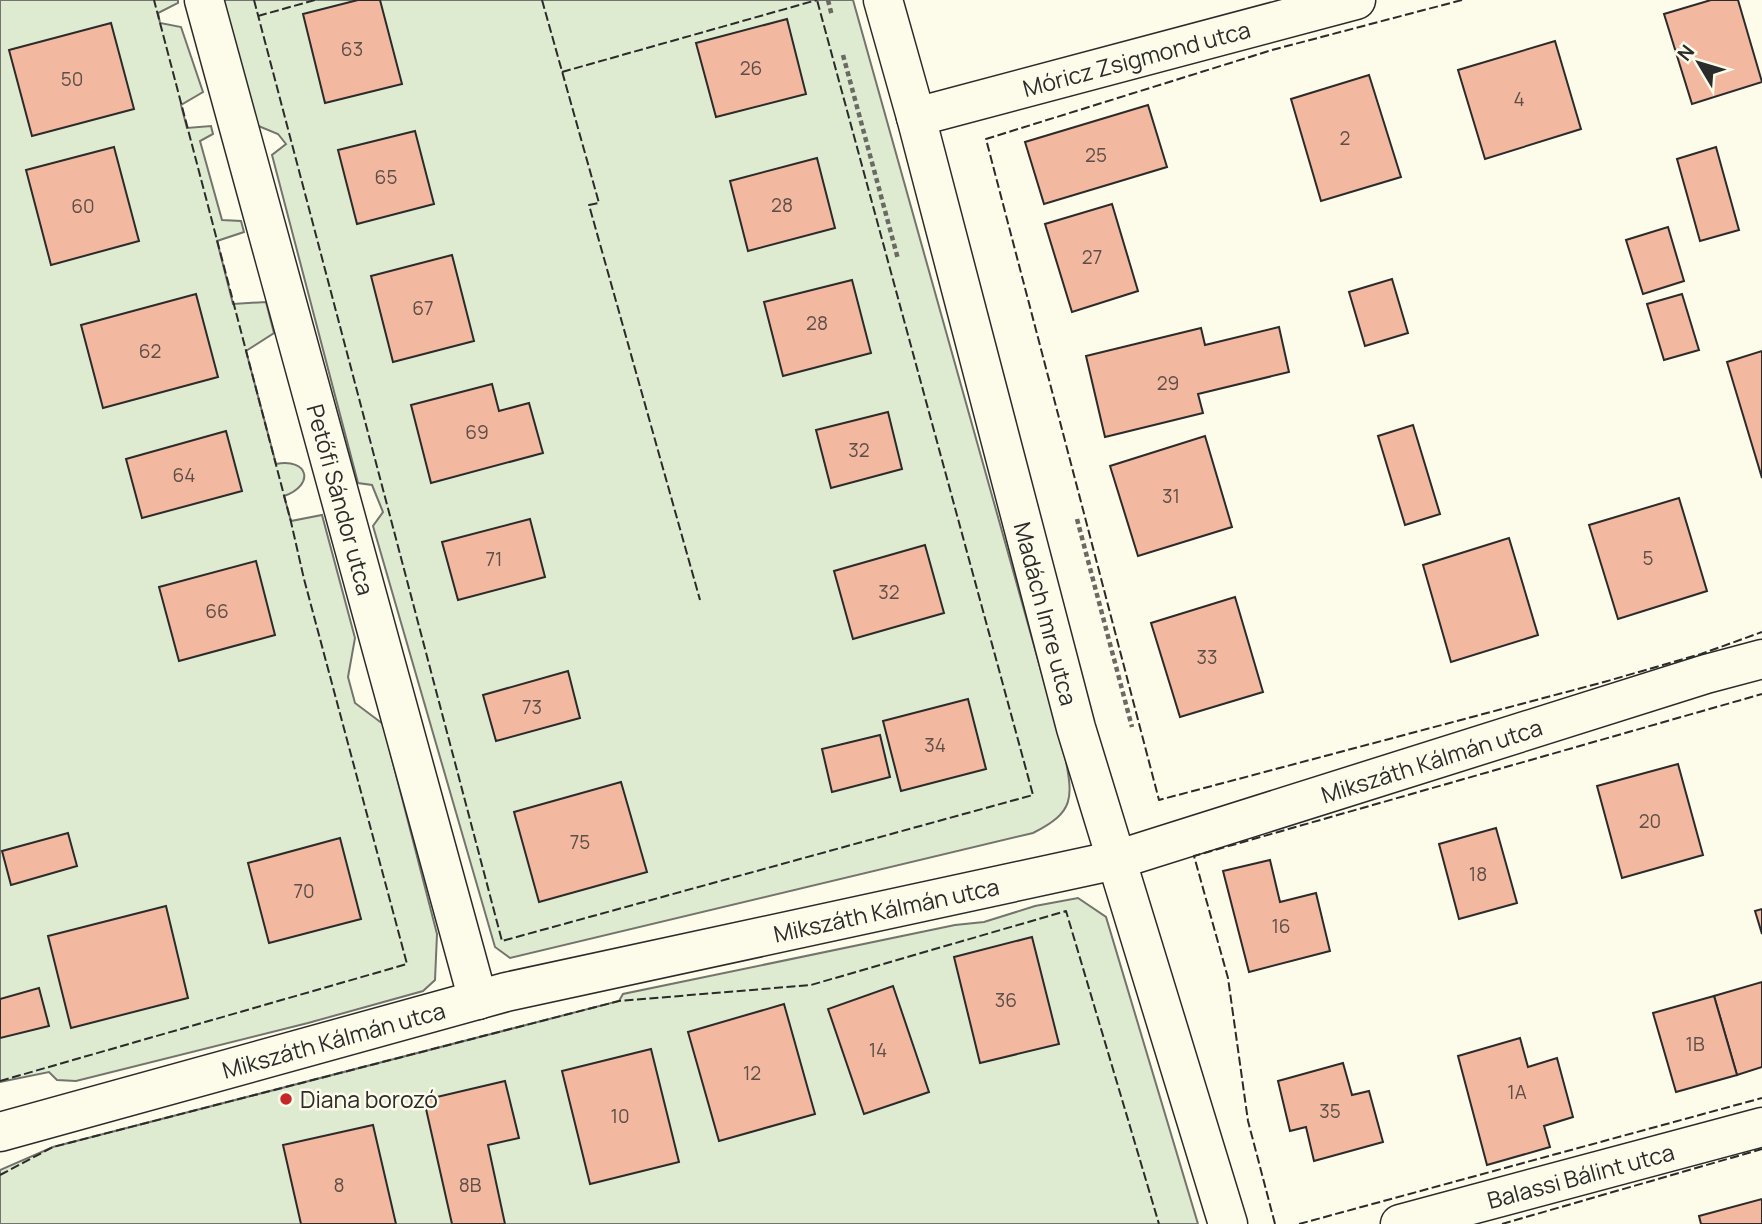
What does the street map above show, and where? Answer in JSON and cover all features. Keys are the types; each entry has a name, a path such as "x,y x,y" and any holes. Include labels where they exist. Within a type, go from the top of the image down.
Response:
{"street":[{"name":"Petőfi Sándor utca","path":"204,0 478,1000"},
{"name":"Madách Imre utca","path":"883,0 1076,728 1228,1224"},
{"name":"Móricz Zsigmond utca","path":"916,117 1356,0"},
{"name":"Mikszáth Kálmán utca","path":"0,1132 506,992 1116,860 1706,674 1762,659"},
{"name":"Balassi Bálint utca","path":"1400,1224 1762,1127"}],"green space":[{"path":"0,0 178,0 178,3 158,13 160,23 181,27 203,92 181,105 187,128 211,126 213,134 200,141 222,220 241,221 244,232 217,241 233,304 266,302 274,333 246,351 276,464 296,465 304,474 300,486 284,496 291,521 322,515 355,638 348,677 355,703 383,724 437,934 435,980 423,991 308,1023 76,1081 57,1080 49,1072 0,1082"},
{"path":"221,0 853,0 1065,756 1069,783 1068,802 1057,818 1033,833 510,958 495,947 373,526 383,512 372,485 358,483 272,155 286,144 278,134 256,125"},
{"path":"1078,898 1106,917 1198,1224 0,1224 0,1170 53,1147 619,1001 623,994 955,925 984,922 1035,906"}],"building":[{"path":"358,0 380,0 402,84 325,103 303,14"},
{"path":"1711,0 1738,0 1762,82 1692,104 1664,14"},
{"path":"787,19 806,94 716,117 696,43"},
{"path":"111,23 134,109 32,136 9,50"},
{"path":"1555,41 1581,129 1485,159 1458,70"},
{"path":"1369,75 1401,177 1321,201 1291,99"},
{"path":"1148,105 1167,167 1044,204 1025,142"},
{"path":"415,131 434,204 357,224 338,150"},
{"path":"114,147 139,241 51,265 26,170"},
{"path":"1716,147 1739,230 1700,241 1677,159"},
{"path":"817,158 835,228 748,251 730,181"},
{"path":"1112,204 1138,291 1072,312 1045,224"},
{"path":"1668,227 1684,281 1643,294 1626,240"},
{"path":"452,255 474,341 393,362 371,276"},
{"path":"1392,279 1408,333 1365,346 1349,292"},
{"path":"852,280 871,353 783,376 764,302"},
{"path":"196,294 218,377 103,408 81,325"},
{"path":"1682,294 1699,350 1664,360 1647,304"},
{"path":"1279,327 1289,372 1198,394 1203,413 1105,437 1086,356 1201,328 1205,345"},
{"path":"1762,351 1762,478 1727,362"},
{"path":"492,384 499,411 529,403 543,453 431,483 411,405"},
{"path":"888,412 902,469 831,488 816,430"},
{"path":"1413,425 1440,514 1405,525 1378,436"},
{"path":"226,431 242,491 142,518 126,459"},
{"path":"1205,436 1232,527 1138,556 1110,466"},
{"path":"1679,498 1707,591 1618,619 1589,525"},
{"path":"530,519 545,577 458,600 442,542"},
{"path":"1509,538 1538,635 1451,662 1423,565"},
{"path":"925,545 944,613 853,639 834,571"},
{"path":"256,561 275,635 179,661 159,587"},
{"path":"1235,597 1263,692 1180,717 1151,623"},
{"path":"568,671 580,718 496,741 483,695"},
{"path":"968,699 986,769 901,791 883,721"},
{"path":"880,735 890,777 832,792 822,749"},
{"path":"1678,764 1703,855 1622,878 1597,786"},
{"path":"621,782 647,872 539,902 514,812"},
{"path":"1496,828 1517,903 1459,919 1439,844"},
{"path":"68,833 77,866 11,885 2,851"},
{"path":"340,838 361,919 269,943 248,863"},
{"path":"1270,860 1280,902 1316,893 1330,951 1249,972 1223,871"},
{"path":"166,906 188,998 71,1028 48,936"},
{"path":"1762,909 1762,934 1755,911"},
{"path":"1032,937 1059,1044 980,1063 954,957"},
{"path":"1762,982 1762,1067 1737,1075 1714,996"},
{"path":"893,986 929,1092 864,1114 828,1009"},
{"path":"39,988 49,1026 0,1038 0,999"},
{"path":"1714,996 1737,1075 1676,1092 1653,1013"},
{"path":"784,1004 815,1114 719,1141 688,1032"},
{"path":"1520,1038 1528,1067 1557,1058 1573,1117 1544,1126 1550,1147 1487,1165 1458,1056"},
{"path":"651,1049 679,1162 590,1184 562,1071"},
{"path":"1343,1063 1352,1095 1369,1091 1383,1142 1314,1161 1306,1127 1290,1131 1278,1081"},
{"path":"505,1081 519,1138 488,1145 505,1224 452,1224 424,1100"},
{"path":"373,1125 396,1224 301,1224 283,1145"},
{"path":"1762,1199 1762,1224 1701,1224 1699,1216"}],"fence":[{"path":"0,1081 407,964 154,0"},
{"path":"254,0 502,941 1033,795 817,0"},
{"path":"258,16 315,0"},
{"path":"542,0 599,203 589,205 700,600"},
{"path":"562,72 817,0"},
{"path":"1462,0 1272,50 986,139 1159,800 1604,682 1701,654 1762,632"},
{"path":"1275,1224 1248,1121 1228,978 1194,856 1762,694"},
{"path":"0,1175 53,1147 619,1001 811,985 1066,911 1159,1224"},
{"path":"1299,1224 1762,1098"},
{"path":"1502,1224 1762,1149"}],"place":[{"name":"Diana borozó","path":"286,1099"}]}
